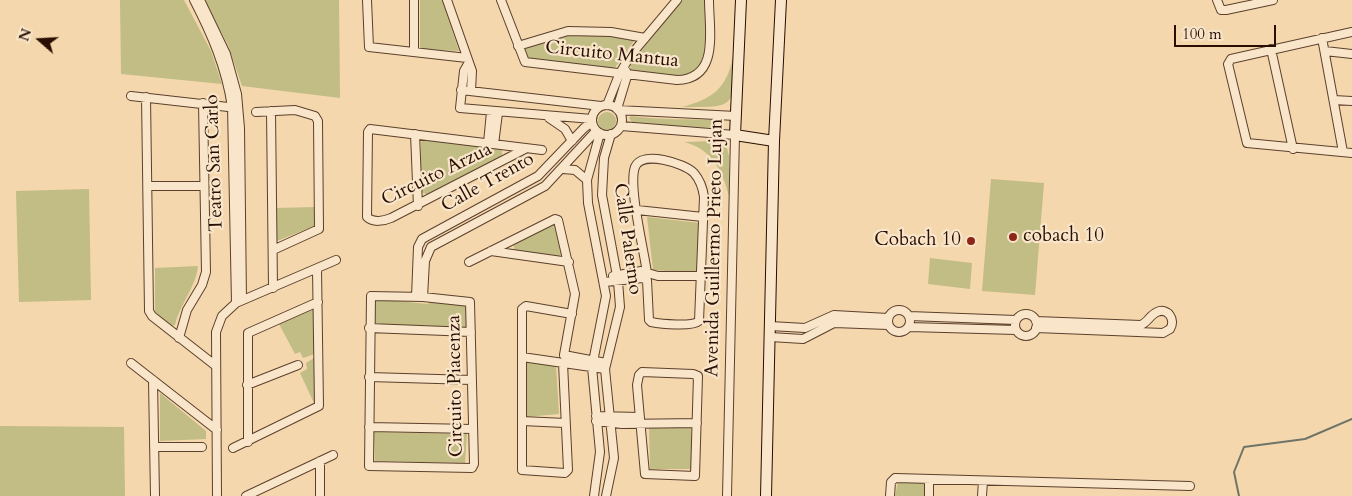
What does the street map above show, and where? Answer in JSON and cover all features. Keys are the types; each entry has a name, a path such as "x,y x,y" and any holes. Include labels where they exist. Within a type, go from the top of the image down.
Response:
{"street":[{"name":"Teatro San Carlo","path":"194,0 218,49 236,107"},
{"name":"Teatro San Carlo","path":"200,0 226,54 234,76 239,302"},
{"path":"367,0 369,46 468,61"},
{"path":"414,0 414,52"},
{"path":"447,0 473,72 471,91"},
{"name":"Circuito Mantua","path":"501,0 523,61 623,75 684,80 700,74 708,60 710,0"},
{"path":"623,75 604,106 594,111 592,121 598,132 611,134 621,126 622,120 618,110 625,67 630,56 677,0"},
{"name":"Avenida Guillermo Prieto Lujan","path":"726,496 735,135 741,0"},
{"path":"766,496 774,142 781,0"},
{"path":"1217,0 1221,10 1269,0"},
{"path":"518,46 568,32 611,32 645,38"},
{"path":"1352,32 1230,59 1228,64 1247,143 1352,152"},
{"path":"1322,38 1343,152"},
{"path":"1272,49 1293,148"},
{"path":"1325,51 1352,54"},
{"path":"468,61 464,71 459,107 592,121"},
{"path":"461,90 604,106 618,110 736,116"},
{"path":"131,96 236,107"},
{"path":"146,97 149,311 179,338 216,366"},
{"path":"1334,100 1352,101"},
{"path":"179,338 187,310 202,285 206,272 203,104"},
{"path":"256,112 295,110 312,114 317,118 319,227 317,231 273,250"},
{"path":"271,112 273,288"},
{"path":"491,143 494,112"},
{"path":"544,116 561,125 572,141"},
{"name":"Calle Trento","path":"419,297 418,247 426,236 538,176 592,121"},
{"path":"621,126 735,135 774,142"},
{"name":"Circuito Arzua","path":"525,149 418,206 386,220 372,220 367,217 369,130 373,128 542,150"},
{"name":"Calle Trento","path":"427,253 431,247 538,190 563,169 598,132"},
{"name":"Calle Palermo","path":"593,495 600,461 592,364 606,309 605,280 588,203 587,180 598,132"},
{"path":"415,134 418,206"},
{"name":"Calle Palermo","path":"606,496 614,458 606,366 618,315 617,278 601,183 604,158 611,134"},
{"path":"617,278 642,278 648,283 650,322 695,324 699,318 704,217 703,191 694,174 679,164 647,159 639,161 634,172 637,210 648,273"},
{"path":"563,169 575,170 587,180"},
{"path":"148,186 203,186"},
{"path":"637,210 704,217"},
{"path":"469,262 557,219 560,221 575,294 572,314 563,359 568,468 564,473 522,470 523,307 572,314"},
{"path":"491,251 569,262"},
{"name":"Circuito Piacenza","path":"419,297 427,253"},
{"path":"217,496 216,332 219,320 239,302 336,260"},
{"path":"233,448 319,406 317,269"},
{"path":"605,280 641,272 658,276 700,276"},
{"name":"Circuito Piacenza","path":"371,296 419,297 469,301 472,306 474,464 470,469 371,467 369,464 369,328 371,296"},
{"path":"248,442 247,385 248,336 250,331 318,302"},
{"path":"888,321 896,310 903,311 909,316 1016,320 1025,314 1032,316 1036,325"},
{"path":"1158,311 1163,311 1171,316 1173,321 1170,329 1163,333 1036,325 1141,325 1158,311"},
{"path":"770,332 805,328 834,315 888,321"},
{"path":"909,316 909,327"},
{"path":"1016,320 1016,330"},
{"path":"888,321 893,330 900,332 909,327 1016,330 1022,335 1028,336 1036,325"},
{"path":"369,328 471,332"},
{"path":"522,357 563,359 606,366"},
{"path":"131,363 216,430"},
{"path":"247,385 298,365"},
{"path":"645,372 693,374 698,378 697,423 696,473 694,477 645,474 640,420 639,375 645,372"},
{"path":"369,377 472,380"},
{"path":"152,380 155,496"},
{"path":"596,419 697,423"},
{"path":"522,421 565,423"},
{"path":"369,427 473,429"},
{"path":"154,447 202,447"},
{"path":"249,495 333,455"},
{"path":"320,461 320,496"},
{"path":"890,496 891,482 895,478 1190,486"},
{"path":"929,479 929,496"},
{"path":"982,496 983,481"},
{"path":"1170,486 1170,496"}],"shaded area":[{"path":"120,0 184,0 211,51 222,84 121,74"},
{"path":"204,0 339,0 340,98 242,86 228,45"},
{"path":"420,0 442,0 459,51 420,49"},
{"path":"682,0 706,0 705,42 696,71 689,76 677,77 631,70 630,65"},
{"path":"568,34 632,37 634,41 614,69 536,61 525,56 524,50 527,45"},
{"path":"733,56 734,87 732,96 727,102 711,107 682,107 710,96 722,85 727,77"},
{"path":"607,112 613,115 616,121 613,127 607,130 601,127 598,121 601,115"},
{"path":"631,116 664,119 720,120 722,127 702,128 632,122 629,118"},
{"path":"425,139 502,149 502,156 429,195 421,192 421,142"},
{"path":"717,141 727,148 729,156 729,196 719,169 709,155 694,145 684,142"},
{"name":"cobach 10","path":"991,179 1044,183 1035,295 982,291"},
{"path":"89,189 91,300 19,302 16,191"},
{"path":"315,207 314,226 277,241 276,208"},
{"path":"647,217 700,223 697,273 653,270"},
{"path":"553,223 557,225 563,253 558,257 515,251 513,244"},
{"path":"930,258 972,263 970,289 928,284"},
{"path":"198,266 197,274 175,325 171,326 155,312 155,268"},
{"path":"377,299 428,304 432,299 464,304 468,307 466,327 374,324 373,306"},
{"path":"315,309 315,354 303,358 300,352 295,354 279,324"},
{"path":"314,358 314,403 300,373 307,369 306,363"},
{"path":"526,362 556,365 559,414 525,417"},
{"path":"160,393 206,431 206,439 160,441"},
{"path":"0,426 124,427 125,496 0,496"},
{"path":"649,427 691,428 691,469 650,469"},
{"path":"374,432 467,434 465,463 375,461"},
{"path":"898,482 924,483 925,496 895,496"}],"waterway":[{"path":"1239,496 1234,472 1244,447 1305,439 1352,419"}],"place":[{"name":"cobach 10","path":"1013,237"},
{"name":"Cobach 10","path":"971,241"}]}
